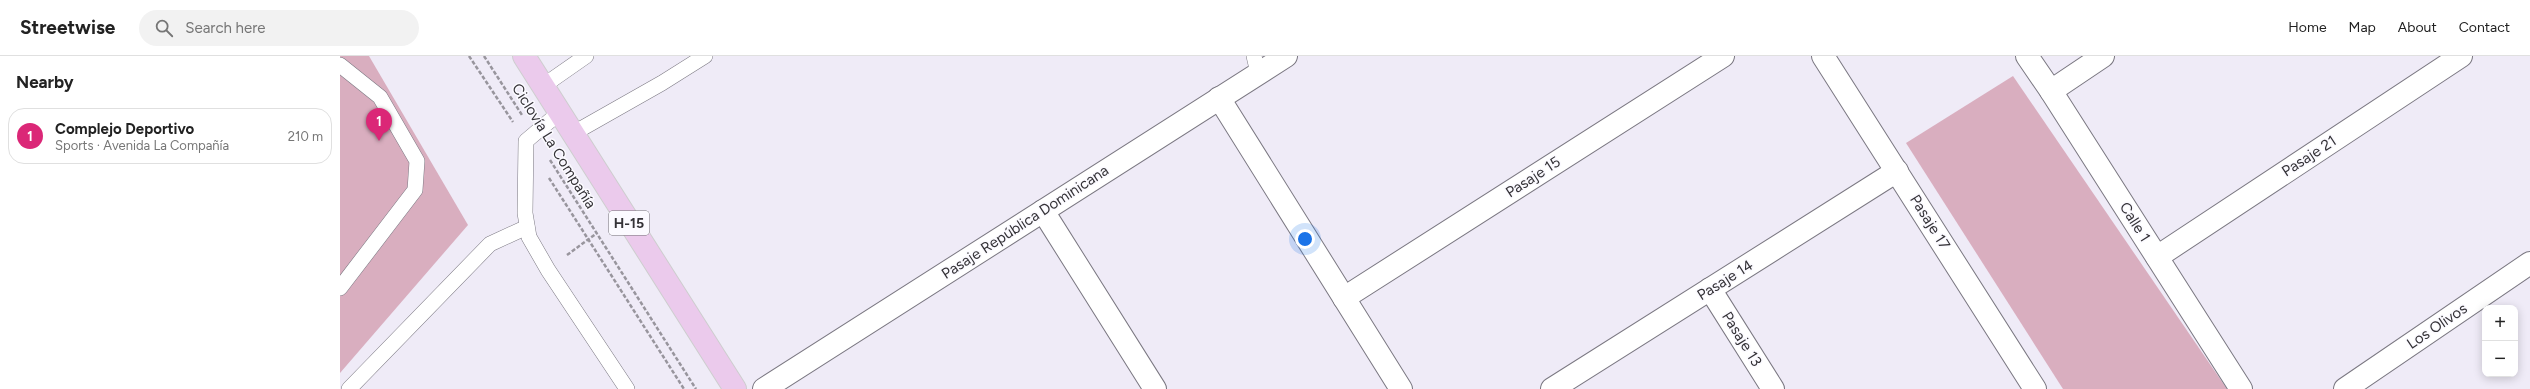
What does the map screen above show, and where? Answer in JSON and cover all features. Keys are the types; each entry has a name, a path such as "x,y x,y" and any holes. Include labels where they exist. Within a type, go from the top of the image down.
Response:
{"main road":[{"name":"H-15","path":"524,56 572,134 735,389"}],"street":[{"name":"Pasaje República Dominicana","path":"764,389 1219,98 1256,65 1286,56"},
{"name":"Pasaje 15","path":"1344,298 1723,56"},
{"name":"Pasaje 17","path":"1823,56 2035,389"},
{"name":"Calle 1","path":"2027,56 2052,91 2241,389"},
{"path":"2052,91 2103,56"},
{"name":"Pasaje 21","path":"2157,257 2461,56"},
{"path":"1219,98 1401,389"},
{"name":"Pasaje 14","path":"1552,389 1897,171"},
{"path":"1043,211 1155,389"},
{"name":"Los Olivos","path":"2345,389 2530,262"},
{"name":"Pasaje 13","path":"1710,289 1773,389"}],"lane":[{"path":"543,86 586,56"},
{"path":"572,134 662,83 705,56"},
{"path":"340,65 380,97 399,126 417,162 415,190 340,288"},
{"path":"559,113 530,137 525,213 529,237 548,270 627,389"},
{"path":"349,389 490,244 527,227"}],"path":[{"path":"469,56 530,137 588,240 684,389"},
{"name":"Ciclovía La Compañía","path":"484,56 530,137 597,233 696,389"},
{"path":"548,270 597,233"}],"shaded area":[{"path":"340,56 369,56 468,225 340,373"},
{"path":"2013,76 2227,389 2063,389 1906,143"}],"place":[{"name":"Complejo Deportivo","path":"379,141"}]}
